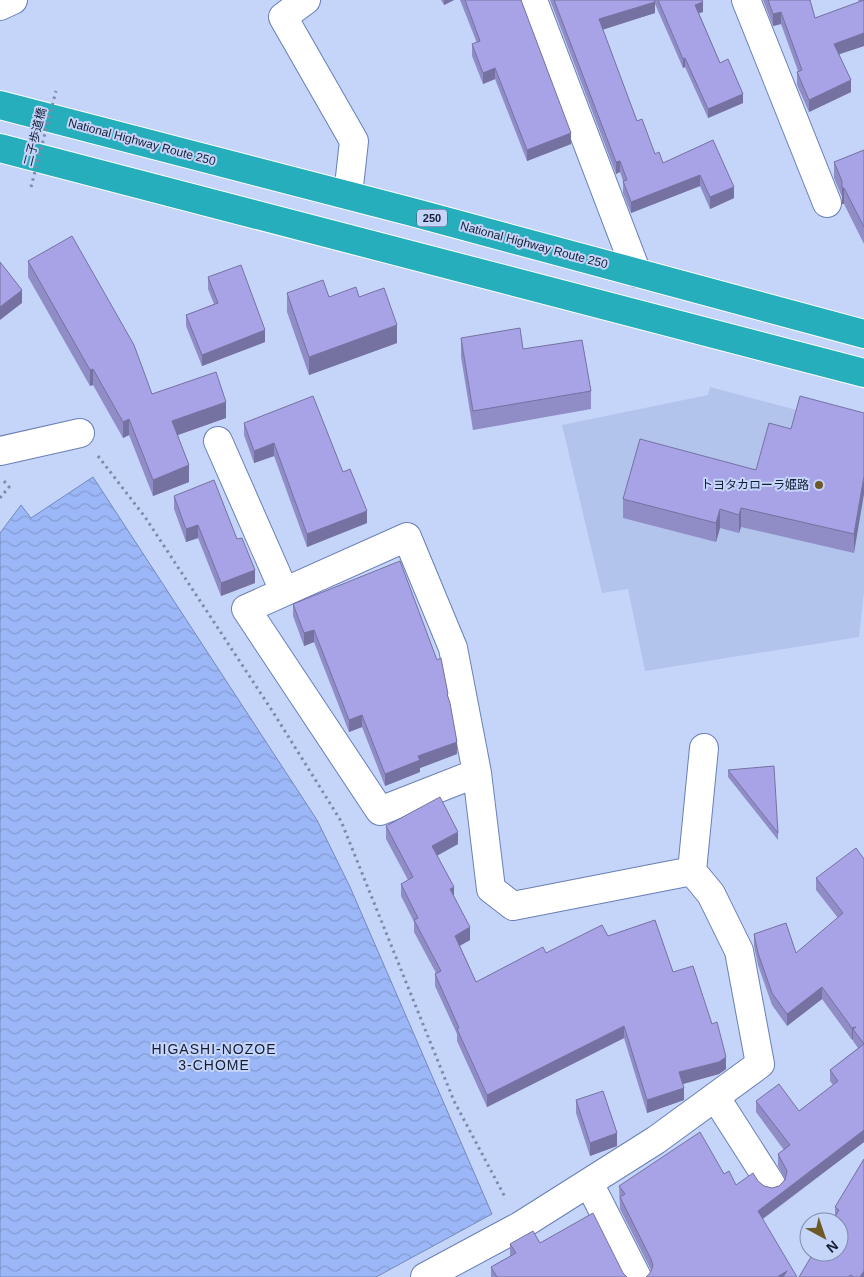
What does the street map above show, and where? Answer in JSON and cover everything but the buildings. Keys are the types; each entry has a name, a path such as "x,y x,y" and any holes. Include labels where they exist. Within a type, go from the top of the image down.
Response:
{"highway":[{"name":"National Highway Route 250","path":"0,105 348,195 864,334"},
{"path":"0,148 864,373"}],"street":[{"path":"0,6 13,0"},
{"path":"306,0 276,9 354,141 348,195"},
{"path":"746,0 827,203"},
{"path":"534,3 637,273"},
{"path":"0,452 80,433"},
{"path":"218,441 284,591"},
{"path":"476,773 380,811 246,609 407,537 453,648 476,773 491,889 513,906 692,871"},
{"path":"425,1277 460,1268 520,1226 656,1140 760,1064 739,951 711,894 692,871 704,748"},
{"path":"716,1098 771,1184"},
{"path":"589,1182 637,1277"}],"path":[{"name":"二子歩道橋","path":"31,187 56,90"},
{"path":"80,433 145,517 273,712 341,821 454,1101 520,1226"},
{"path":"0,476 9,487 0,498"}],"shaded area":[{"path":"710,387 864,428 864,592 859,637 645,671 628,589 602,593 562,425 708,395"}],"water":[{"path":"93,477 317,820 350,887 492,1214 376,1277 0,1277 0,533 21,505 31,518"}],"place":[{"name":"トヨタカローラ姫路","path":"819,485"}],"district":[{"name":"HIGASHI-NOZOE 3-CHOME","path":"214,1058"}]}
